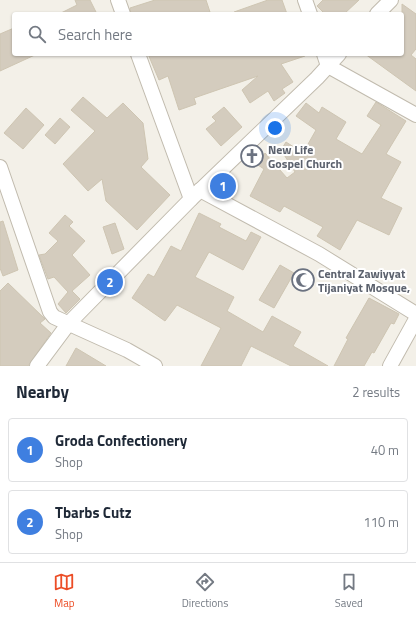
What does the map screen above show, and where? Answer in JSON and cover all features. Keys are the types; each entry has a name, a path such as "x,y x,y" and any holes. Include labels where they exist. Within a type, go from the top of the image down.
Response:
{"street":[{"path":"118,0 122,12"},
{"path":"305,0 309,12"},
{"path":"379,12 391,0"},
{"path":"139,56 195,194 319,254 416,314"},
{"path":"37,366 69,323 326,60 416,115"},
{"path":"0,167 47,305 54,317 127,350 155,366"},
{"path":"390,366 416,319"}],"building":[{"path":"75,0 90,0 96,12 63,12 77,5"},
{"path":"155,0 206,0 210,12 131,12 130,8"},
{"path":"268,0 282,0 286,12 234,12"},
{"path":"323,0 359,0 346,12 323,12 317,6"},
{"path":"402,4 416,14 416,49 411,55 416,59 416,91 368,56 404,56 404,12 402,12"},
{"path":"12,29 12,56 33,56 0,71 0,34"},
{"path":"149,56 305,56 281,64 293,82 282,89 285,93 274,101 268,91 250,103 242,90 258,76 194,98 196,104 179,110 168,76 159,80"},
{"path":"83,97 107,118 123,103 143,123 148,159 141,167 170,195 137,230 106,201 102,179 88,191 63,164 95,131 71,110"},
{"path":"376,102 406,121 386,154 401,162 381,198 402,208 389,235 357,220 340,250 317,236 323,227 284,206 280,212 250,196 264,169 258,165 265,153 287,178 295,172 281,150 286,142 303,153 316,130 296,116 306,103 319,113 322,107 346,122 336,139 362,154 381,125 367,116"},
{"path":"224,107 242,127 221,146 206,129 216,121 212,117"},
{"path":"26,108 44,125 23,149 4,133"},
{"path":"60,118 70,127 55,144 45,135"},
{"path":"199,213 221,224 219,227 246,241 251,232 261,237 243,270 209,252 195,277 234,297 227,311 263,332 272,316 301,332 293,346 328,366 291,366 251,346 241,366 201,366 221,328 177,305 165,321 132,298 148,274 154,277 171,246 181,251"},
{"path":"65,215 73,222 69,226 85,241 72,255 90,275 72,291 80,299 66,313 58,304 68,292 54,277 48,279 39,255 45,254 58,241 49,233"},
{"path":"3,221 18,270 3,276 0,268 0,222"},
{"path":"115,223 124,249 112,254 103,227"},
{"path":"280,265 294,273 274,308 259,300"},
{"path":"8,283 45,319 40,323 51,333 28,366 0,366 0,291"},
{"path":"369,298 399,314 394,324 391,323 374,353 372,352 364,366 334,366 348,339 346,338"},
{"path":"76,348 106,366 66,366"}],"place":[{"name":"New Life Gospel Church","path":"252,156"},
{"name":"Groda Confectionery","path":"223,186"},
{"name":"Central Zawiyyat Tijaniyat Mosque,","path":"303,280"},
{"name":"Tbarbs Cutz","path":"110,282"}]}
